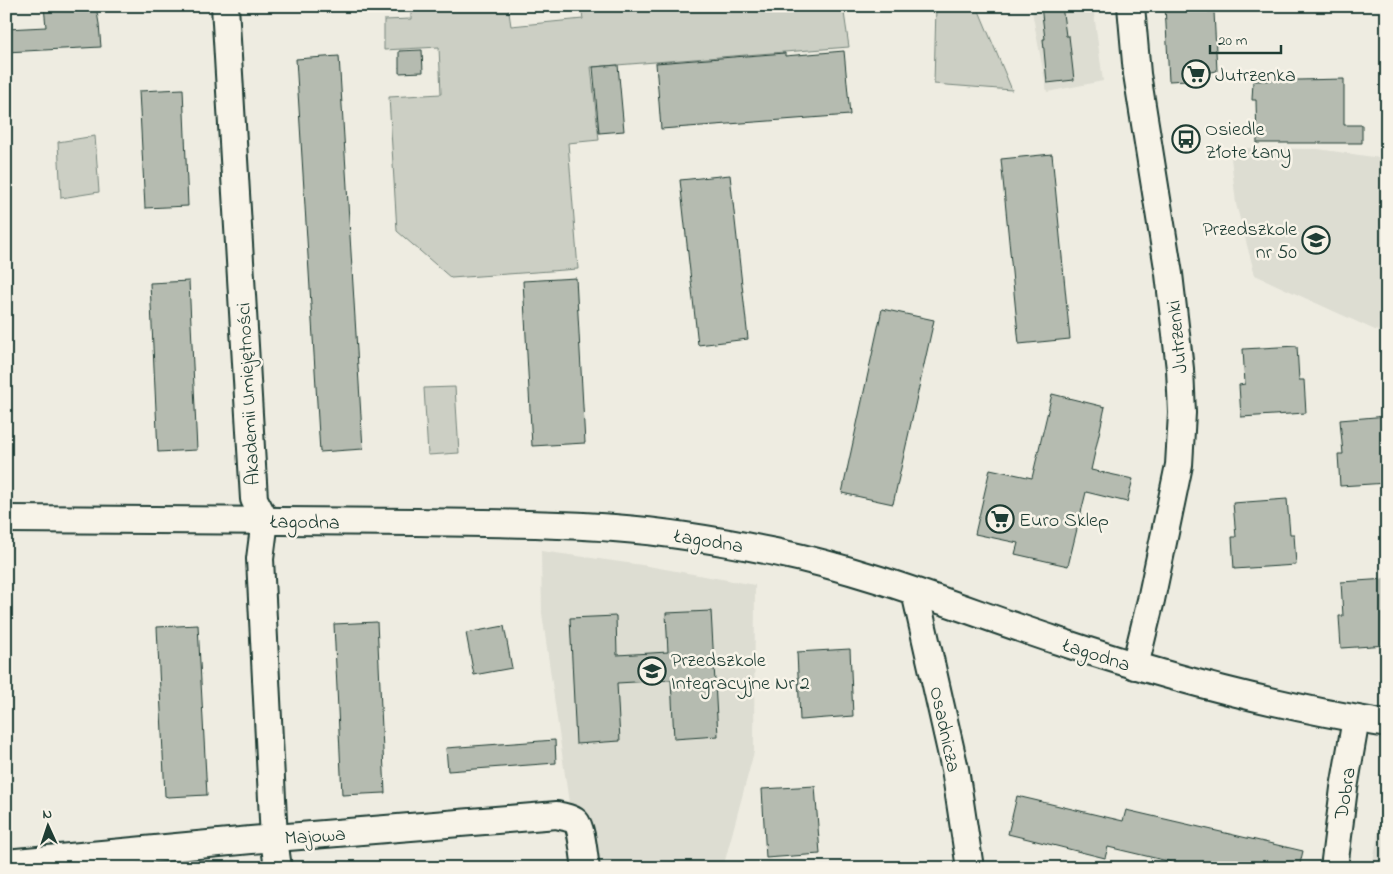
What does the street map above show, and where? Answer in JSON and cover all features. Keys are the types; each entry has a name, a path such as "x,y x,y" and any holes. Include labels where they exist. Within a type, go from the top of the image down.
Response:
{"street":[{"name":"Akademii Umiejętności","path":"225,6 254,499 265,520"},
{"name":"Jutrzenki","path":"1131,6 1137,74 1169,274 1180,368 1182,413 1179,465 1151,600 1135,666"},
{"name":"Łagodna","path":"6,519 536,524 614,528 661,533 734,544 806,558 850,570 1135,666 1224,691 1387,724"},
{"path":"265,520 260,559 274,839 278,868"},
{"name":"Osadnicza","path":"915,592 955,769 970,868"},
{"name":"Dobra","path":"1334,868 1344,788 1356,719"},
{"name":"Majowa","path":"6,863 557,815 577,822 580,829 586,868"}],"shaded area":[{"path":"411,6 508,6 511,26 583,19 581,6 843,6 849,47 591,67 599,140 568,143 578,269 451,278 397,231 389,97 441,94 439,47 384,50 384,20 411,19"},
{"path":"936,6 977,6 1012,90 934,84"},
{"path":"1031,6 1093,6 1103,81 1047,92"},
{"path":"95,136 99,192 61,198 58,142"},
{"name":"Przedszkole nr 50","path":"1230,148 1318,149 1387,159 1387,334 1255,275 1236,204"},
{"path":"455,387 459,453 428,455 424,388"},
{"name":"Przedszkole Integracyjne Nr 2","path":"541,551 642,565 755,585 754,752 723,868 594,868 570,810 542,613"},
{"path":"1387,763 1387,868 1372,868 1380,821"}],"building":[{"path":"44,6 96,6 101,47 6,52 6,29 46,27"},
{"path":"1041,6 1062,6 1066,36 1069,36 1074,80 1047,83"},
{"path":"1165,6 1208,6 1208,12 1214,12 1217,71 1187,76 1187,80 1169,81"},
{"path":"422,50 423,72 399,73 399,51"},
{"path":"844,51 850,115 661,129 656,63 785,53 785,56"},
{"path":"339,56 363,449 320,452 296,59"},
{"path":"618,65 624,131 599,133 593,67"},
{"path":"1344,79 1344,125 1362,125 1362,143 1257,143 1256,100 1252,100 1253,81"},
{"path":"183,89 188,206 145,208 139,91"},
{"path":"1052,154 1070,339 1019,344 1001,159"},
{"path":"730,175 748,339 698,345 680,180"},
{"path":"576,278 585,443 532,446 523,281"},
{"path":"189,281 197,450 158,452 150,283"},
{"path":"882,309 934,320 893,504 842,493"},
{"path":"1297,346 1299,380 1304,380 1306,413 1241,417 1239,385 1245,384 1243,349"},
{"path":"1052,394 1105,407 1091,470 1133,479 1127,502 1086,492 1068,566 1015,554 1018,543 975,534 990,469 1032,478"},
{"path":"1387,416 1387,483 1340,486 1338,454 1343,454 1340,420"},
{"path":"1287,499 1290,534 1294,534 1296,565 1234,569 1232,537 1236,537 1233,503"},
{"path":"1387,579 1387,645 1341,648 1339,616 1343,616 1341,582"},
{"path":"711,611 718,736 674,739 671,680 617,683 620,741 576,744 570,618 616,616 617,655 668,652 666,613"},
{"path":"377,622 385,793 342,795 334,624"},
{"path":"198,625 207,795 168,797 165,796 157,627"},
{"path":"504,626 512,668 474,675 466,633"},
{"path":"850,649 853,716 800,720 797,652"},
{"path":"555,740 556,763 448,771 446,748"},
{"path":"815,786 820,854 766,858 762,789"},
{"path":"1017,796 1123,821 1126,810 1303,851 1299,868 1197,868 1108,847 1105,858 1008,834"}],"place":[{"name":"Jutrzenka","path":"1196,74"},
{"name":"Osiedle Złote Łany","path":"1186,139"},
{"name":"Przedszkole nr 50","path":"1316,240"},
{"name":"Euro Sklep","path":"1000,519"},
{"name":"Przedszkole Integracyjne Nr 2","path":"652,671"}]}
